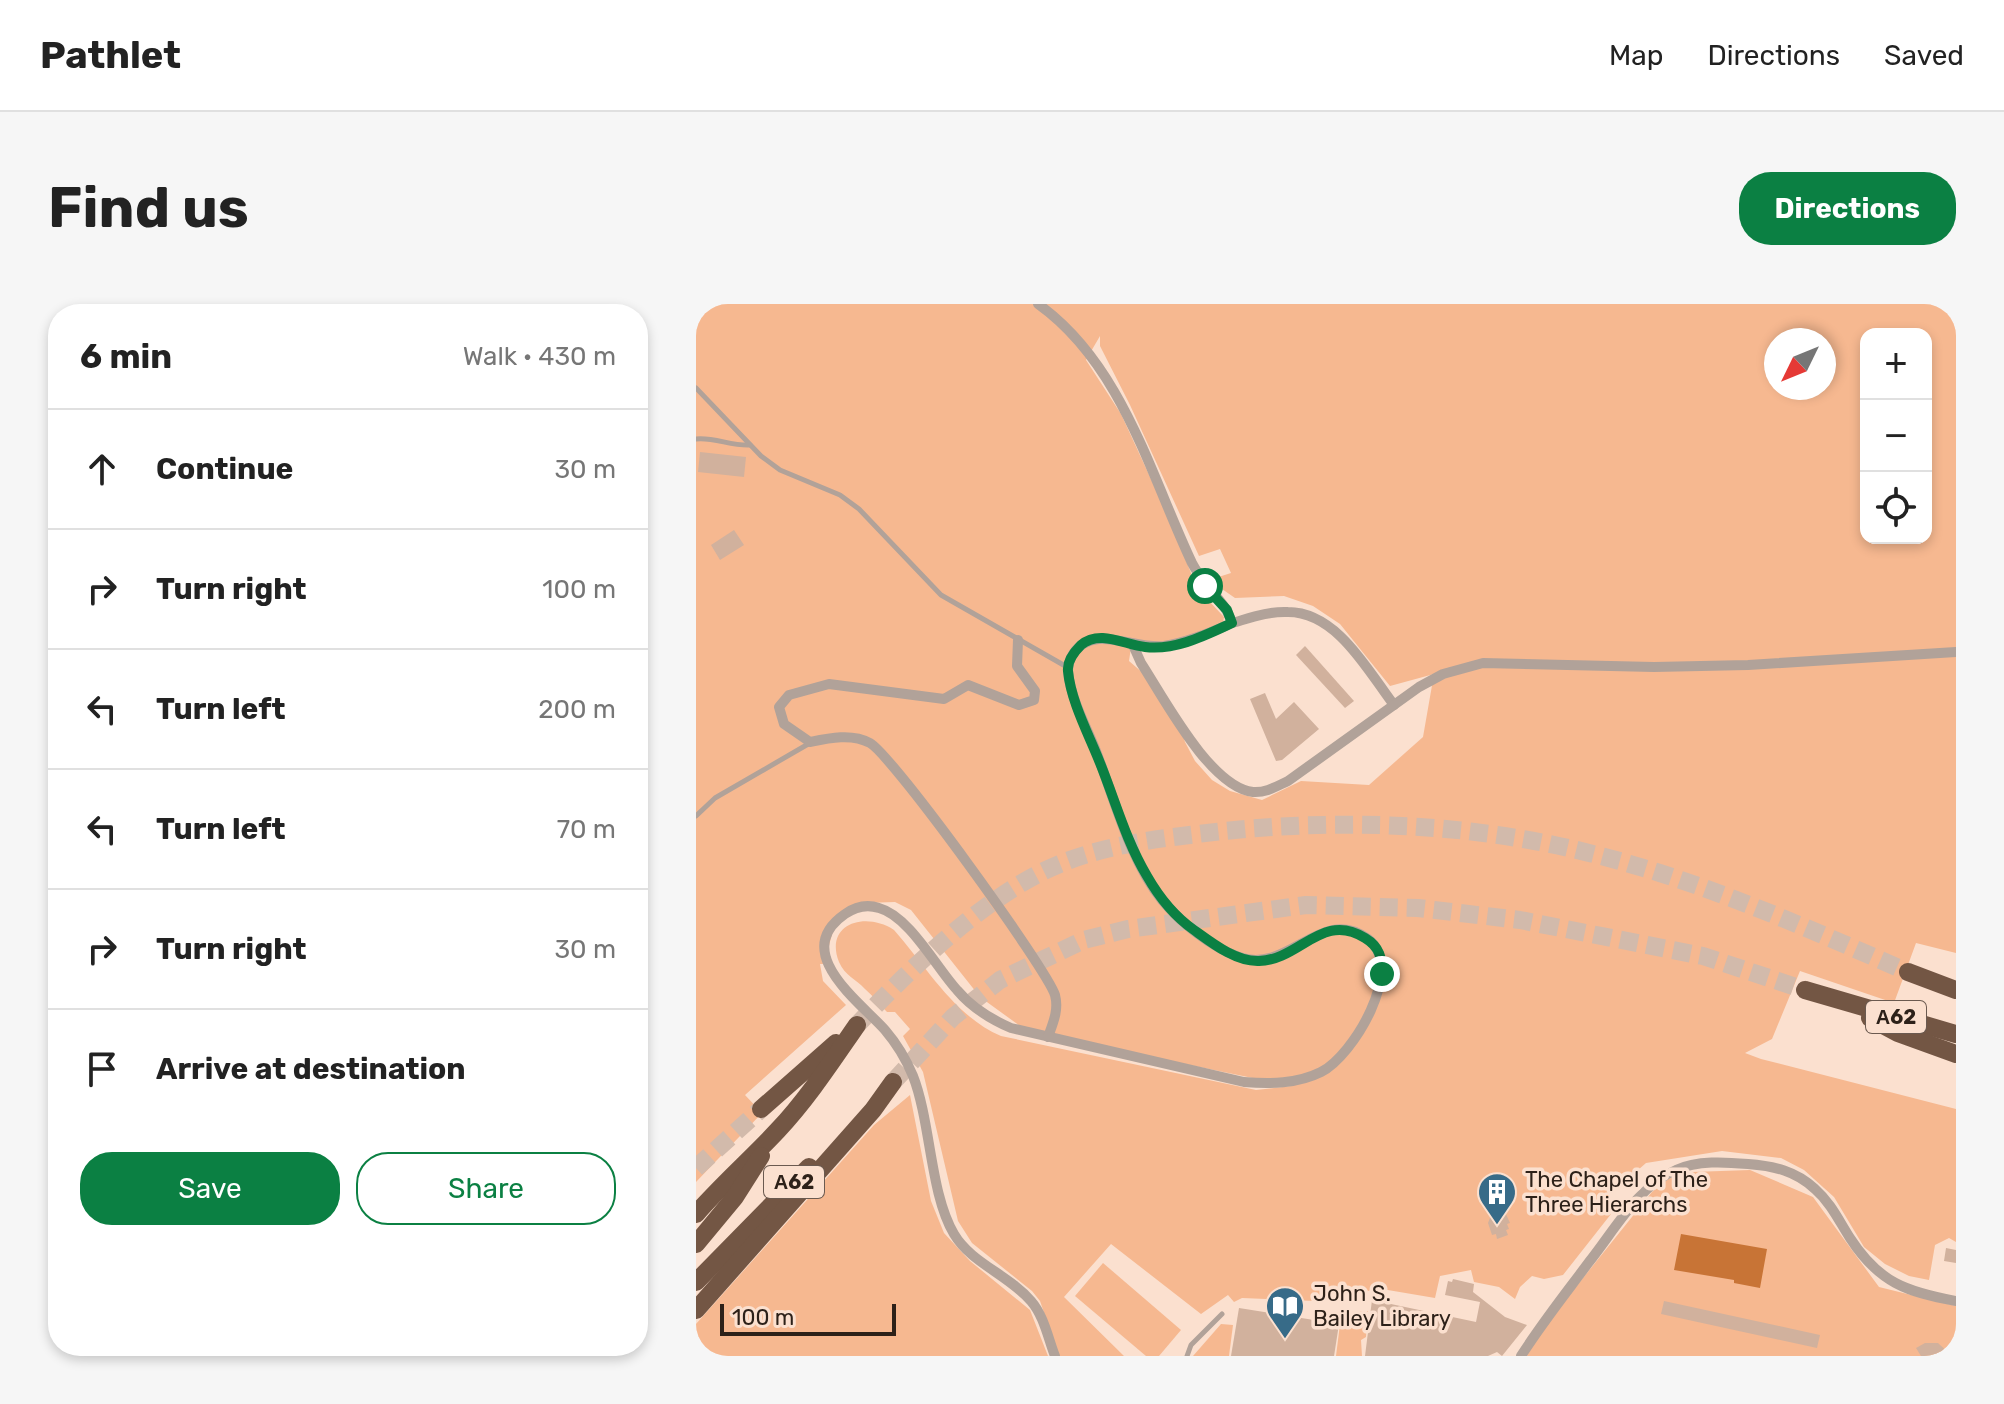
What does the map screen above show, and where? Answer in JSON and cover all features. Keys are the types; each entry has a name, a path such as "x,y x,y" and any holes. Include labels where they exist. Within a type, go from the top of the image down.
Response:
{"highway":[{"name":"Α62","path":"1956,977 1929,971 1908,972 1956,990"},
{"name":"Α62","path":"1805,990 1956,1034"},
{"path":"1836,1000 1898,1033 1956,1054"},
{"name":"Α62","path":"696,1214 778,1130 812,1090 857,1025 761,1109"},
{"name":"Α62","path":"696,1282 893,1082 873,1110 696,1310"},
{"path":"696,1244 735,1197 778,1130"}],"street":[{"path":"1038,304 1071,331 1102,372 1131,425 1198,575 1227,610 1232,623"},
{"path":"1055,1356 1041,1316 1031,1301 964,1247 955,1236 945,1212 922,1106 909,1066 890,1036 831,972 824,948 827,934 836,921 853,909 868,906 882,908 906,927 974,1008 1011,1028 1244,1082 1267,1084 1300,1080 1322,1072 1352,1042 1376,997 1382,974 1380,951 1368,939 1352,931 1333,929 1281,955 1255,962 1237,957 1186,924 1161,899 1135,853 1079,709 1068,667 1073,654 1092,639 1108,638 1147,648 1182,643 1232,623 1281,612 1302,613 1316,618 1350,648 1394,705"},
{"path":"1018,640 1017,666 1035,691 1034,700 1019,705 968,685 944,699 829,684 789,695 779,707 784,724 810,742 837,736 870,743 899,772 1029,954 1054,994 1056,1015 1048,1037"},
{"path":"1133,645 1141,663 1209,767 1237,788 1268,791 1288,781 1419,687 1443,674 1483,663 1654,667 1748,665 1956,652"},
{"path":"1521,1356 1559,1300 1633,1205 1663,1177 1680,1168 1700,1164 1760,1165 1793,1173 1824,1198 1855,1245 1884,1277 1910,1290 1956,1301"}],"lane":[{"path":"696,388 750,445 780,470 840,495 859,509 941,595 1068,667"},
{"path":"696,439 734,446 750,445"},
{"path":"696,816 715,798 810,742"},
{"path":"1187,1356 1191,1345 1222,1314"}],"shaded area":[{"path":"696,304 1956,304 1956,953 1916,943 1894,1003 1800,971 1772,1039 1745,1053 1956,1109 1956,1242 1949,1238 1935,1245 1929,1280 1909,1276 1885,1264 1864,1247 1834,1197 1804,1170 1781,1158 1722,1151 1646,1163 1605,1199 1611,1214 1563,1275 1544,1279 1532,1276 1520,1287 1515,1299 1499,1287 1474,1282 1471,1270 1440,1276 1435,1298 1376,1288 1347,1299 1316,1301 1242,1298 1234,1302 1228,1295 1201,1314 1111,1244 1064,1297 1124,1356 1059,1356 1040,1301 1032,1291 972,1243 958,1221 923,1072 903,1036 910,1029 895,1012 887,1012 841,967 836,949 842,930 860,922 871,922 894,930 955,1003 984,1027 1001,1036 1256,1090 1291,1086 1020,1026 980,997 911,910 895,902 865,903 834,927 824,964 820,964 823,981 846,1005 745,1095 762,1113 696,1182","holes":["1100,336 1100,346 1199,556 1220,549 1231,573 1209,580 1235,598 1284,596 1313,606 1340,624 1390,686 1434,674 1423,737 1369,785 1301,781 1262,800 1230,791 1212,780 1195,761 1176,713 1151,680 1129,661 1132,641 1172,647 1222,629 1224,617 1197,588 1121,414 1086,360"]},
{"path":"910,1095 931,1201 944,1233 970,1261 1030,1310 1048,1356 696,1356 696,1324 874,1125"},
{"path":"1750,1170 1813,1197 1879,1287 1956,1306 1956,1356 1527,1356 1571,1293 1652,1192 1668,1179 1692,1172"},
{"path":"1681,1234 1767,1249 1760,1288 1734,1283 1734,1280 1674,1270"},
{"path":"1103,1263 1181,1330 1159,1356 1146,1356 1075,1296"},
{"path":"1368,1311 1366,1337 1361,1340 1362,1356 1336,1356 1340,1324 1336,1319 1349,1312"},
{"path":"1221,1324 1233,1325 1229,1356 1193,1356"}],"building":[{"path":"700,452 746,457 744,477 698,472"},
{"path":"734,530 744,545 720,560 711,545"},
{"path":"1305,646 1354,701 1345,708 1296,655"},
{"path":"1265,693 1276,719 1294,702 1319,729 1282,760 1276,761 1250,699"},
{"name":"The Chapel of The Three Hierarchs","path":"1493,1210 1500,1214 1505,1212 1510,1223 1506,1230 1508,1235 1497,1239 1488,1223"},
{"path":"1946,1248 1956,1250 1956,1263 1944,1261"},
{"path":"1453,1279 1474,1284 1473,1292 1505,1317 1527,1325 1502,1356 1497,1352 1488,1356 1365,1356 1372,1300 1476,1322 1480,1302 1445,1295 1448,1281 1452,1282"},
{"path":"1664,1301 1820,1335 1817,1348 1661,1314"},
{"name":"John S. Bailey Library","path":"1239,1308 1339,1324 1334,1356 1231,1356"},
{"path":"1925,1343 1938,1343 1952,1356 1921,1356 1916,1348"}],"tunnel":[{"path":"857,1025 920,962 968,921 992,902 1042,872 1085,855 1131,844 1269,827 1406,826 1541,842 1627,863 1709,890 1908,972"},
{"path":"893,1082 953,1017 1000,980 1084,940 1128,929 1306,905 1418,908 1520,920 1703,956 1805,990"},
{"path":"696,1168 761,1109"}],"place":[{"name":"The Chapel of The Three Hierarchs","path":"1497,1226"},
{"name":"John S. Bailey Library","path":"1285,1340"}],"route":[{"path":"1205,586 1227,610 1232,623 1200,637 1165,646 1147,648 1108,638 1092,639 1073,654 1068,667 1079,709 1135,853 1161,899 1208,941 1237,957 1255,962 1269,960 1320,933 1333,929 1352,931 1368,939 1380,951 1382,974"}]}
